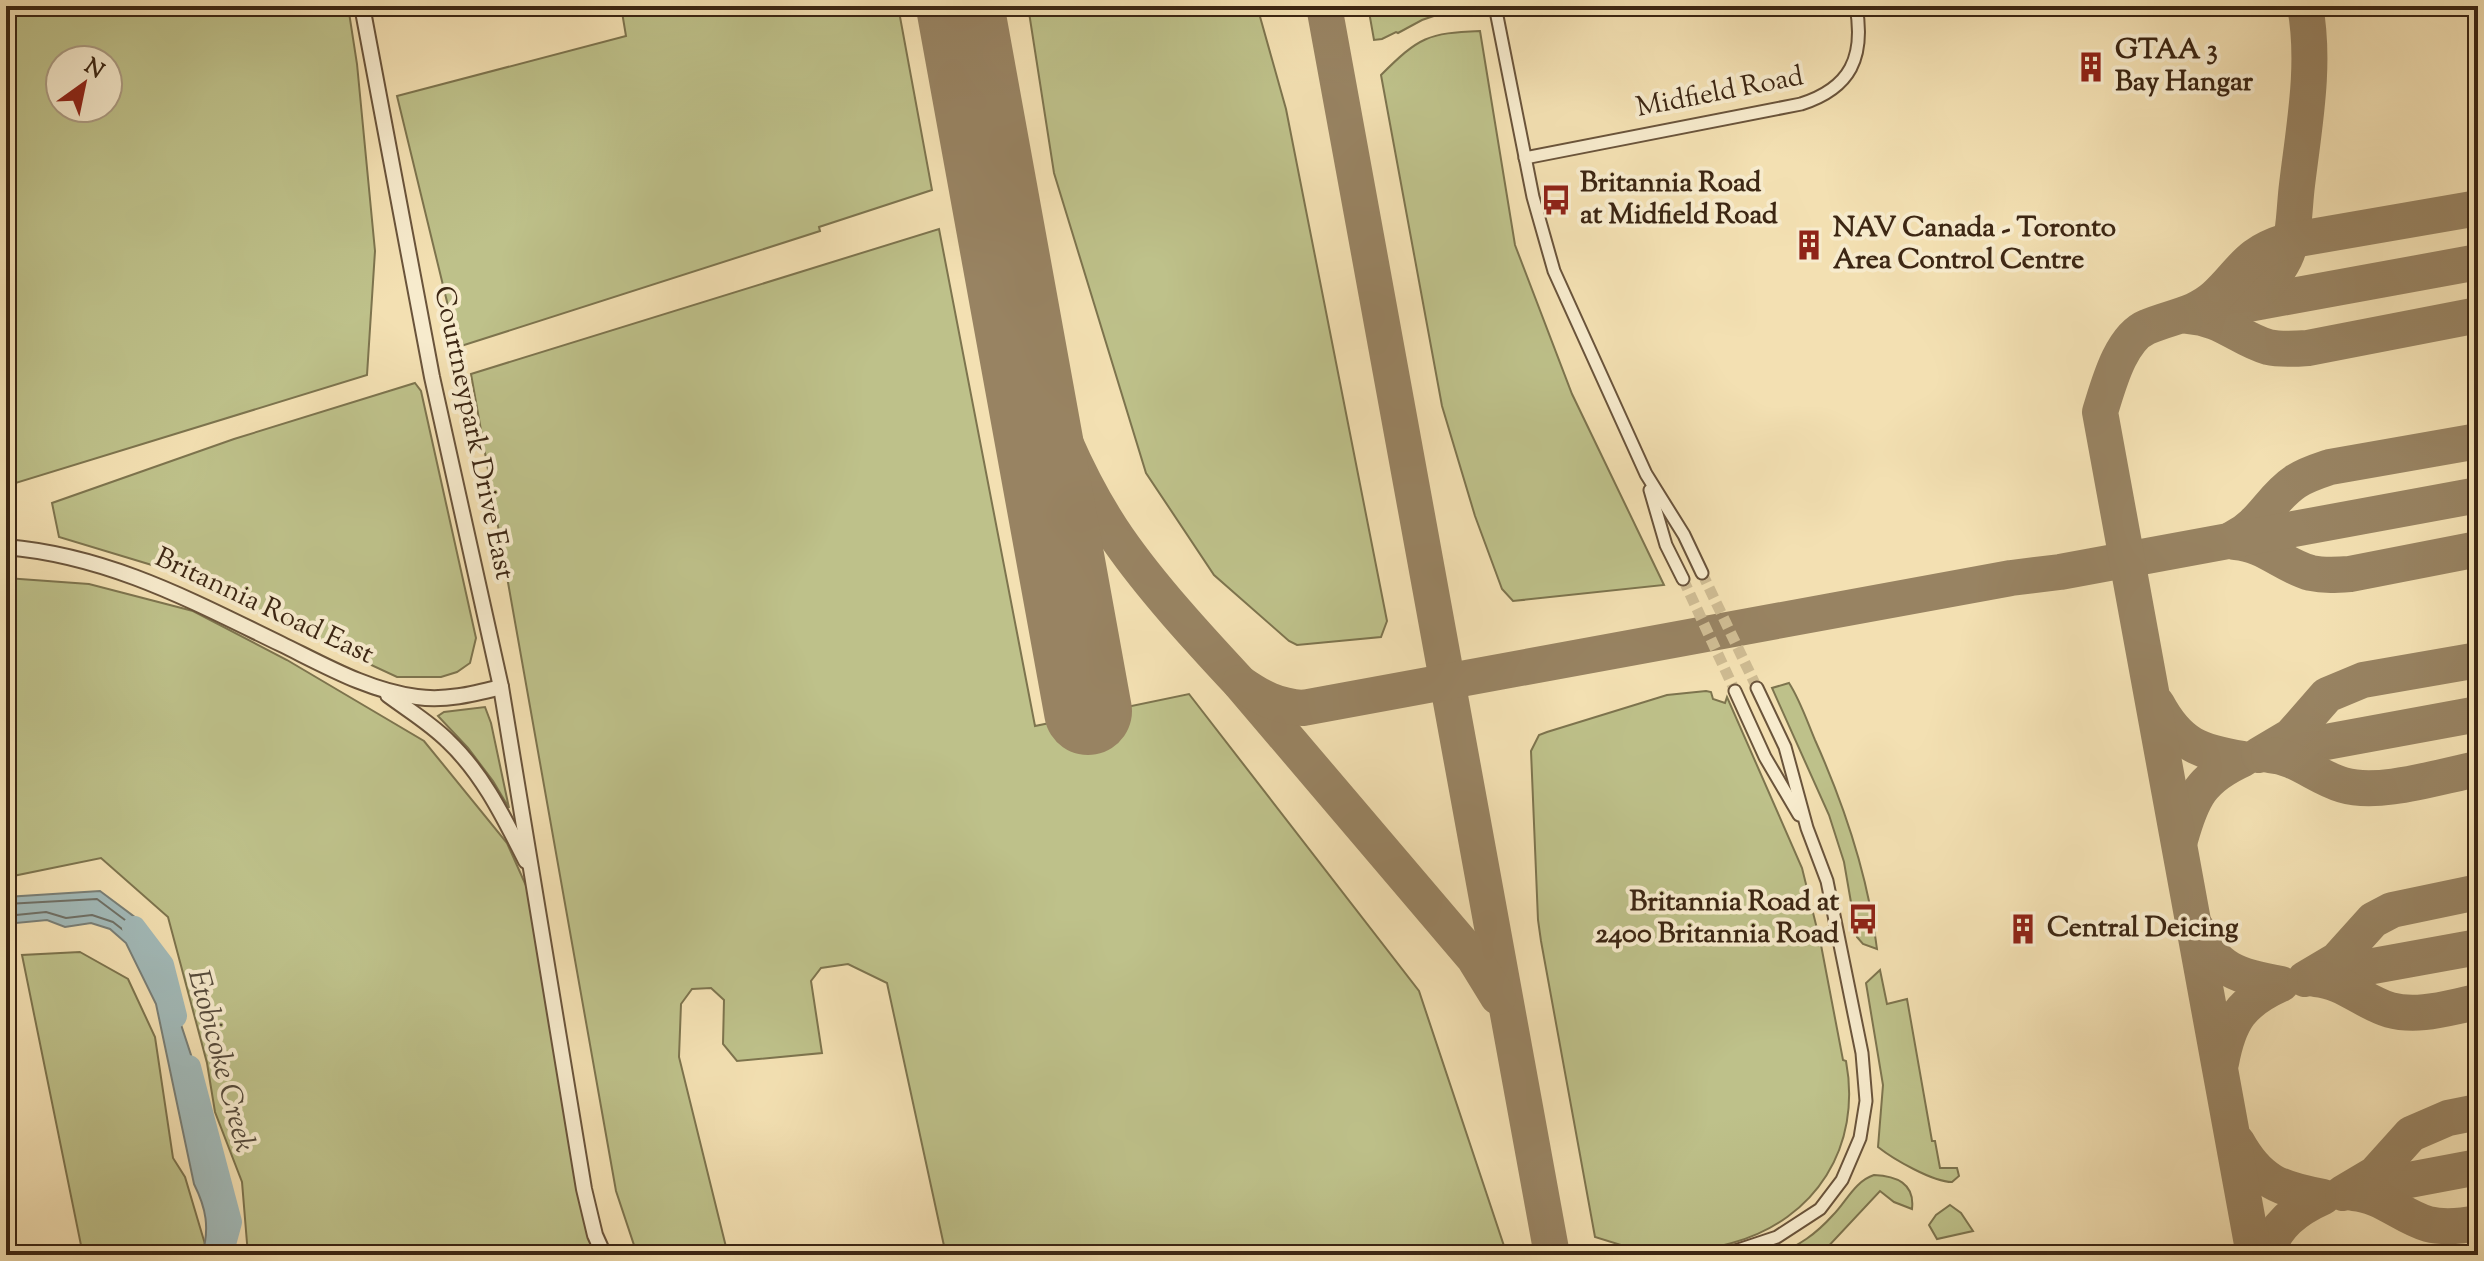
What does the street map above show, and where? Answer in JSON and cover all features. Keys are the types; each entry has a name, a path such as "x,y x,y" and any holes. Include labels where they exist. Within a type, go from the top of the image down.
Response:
{"street":[{"name":"Courtneypark Drive East","path":"362,6 430,367 501,687 532,872"},
{"path":"1495,6 1525,158 1554,271 1646,474 1684,535 1702,573"},
{"name":"Midfield Road","path":"1525,158 1822,98 1833,91 1855,61 1859,43 1856,6"},
{"path":"1646,474 1666,545 1683,579"},
{"name":"Britannia Road East","path":"6,547 45,551 107,566 162,586 323,665 382,690 420,698 448,698 501,687"},
{"path":"1723,1255 1777,1237 1820,1209 1842,1180 1860,1138 1866,1101 1862,1053 1827,881 1807,828 1785,747 1757,688"},
{"path":"382,690 425,721 461,754 493,798 532,872 584,1189 595,1235 604,1255"},
{"path":"1735,691 1765,757 1807,828"}],"green space":[{"path":"6,6 348,6 357,64 375,251 367,375 6,486"},
{"path":"621,6 666,6 668,12 699,6 898,6 932,190 819,227 820,231 458,347 397,96 626,36"},
{"path":"1028,6 1257,6 1286,109 1387,621 1381,637 1297,645 1289,641 1214,575 1146,473 1054,173"},
{"path":"1368,6 1463,6 1374,40"},
{"path":"1480,31 1515,245 1572,394 1664,585 1513,601 1502,589 1475,516 1442,406 1381,75 1405,52 1425,40 1448,33"},
{"path":"939,229 1035,726 1189,694 1419,991 1507,1255 946,1255 887,983 848,964 821,968 811,981 822,1053 737,1061 723,1044 724,1000 711,988 692,989 681,1004 679,1057 728,1255 639,1255 635,1248 616,1191 471,374"},
{"path":"415,383 421,391 476,638 470,663 457,672 441,677 397,677 165,569 59,537 52,503 234,439"},
{"path":"6,578 89,584 193,611 287,660 424,741 507,843 540,917 592,1229 609,1255 248,1255 242,1182 215,1112 207,1063 168,917 101,858 13,876 6,844"},
{"path":"1789,683 1845,816 1868,895 1877,949 1863,944 1857,937 1844,862 1829,815 1772,688"},
{"path":"1711,692 1713,699 1725,703 1727,697 1802,868 1821,945 1843,1060 1846,1061 1849,1092 1847,1122 1839,1150 1826,1175 1809,1198 1788,1217 1762,1232 1719,1246 1677,1253 1622,1255 1621,1245 1595,1237 1541,941 1531,751 1539,735 1547,732 1667,695"},
{"path":"485,707 509,808 468,748 438,716 444,712"},
{"path":"80,952 128,979 155,1037 173,1158 185,1177 205,1244 198,1255 83,1255 22,955"},
{"path":"1880,970 1887,1004 1907,999 1932,1141 1935,1141 1940,1168 1957,1168 1959,1176 1952,1182 1924,1174 1878,1147 1883,1085 1866,983"},
{"path":"1874,1175 1896,1179 1907,1187 1912,1209 1894,1202 1880,1191 1818,1255 1775,1255 1814,1234 1856,1187"},
{"path":"1950,1205 1961,1213 1973,1231 1937,1239 1929,1225 1936,1215"}],"water":[{"name":"Etobicoke Creek","path":"100,891 136,918 170,991 191,1055 203,1141 227,1205 231,1255 202,1255 206,1218 194,1184 156,1004 126,943 110,929 91,923 65,927 47,920 6,924 6,897"}],"waterway":[{"name":"Etobicoke Creek","path":"134,928 162,965 175,1016"},
{"name":"Etobicoke Creek","path":"189,1067 230,1222 221,1255"}],"taxiway":[{"path":"1324,6 1552,1255"},
{"path":"2218,309 2240,301 2265,285 2279,269 2291,241 2308,96 2309,51 2305,6"},
{"path":"2254,1255 2100,412 2116,364 2129,341 2147,327 2191,312 2207,303 2262,251 2287,241 2478,208"},
{"path":"2243,305 2478,262"},
{"path":"2188,316 2211,320 2268,347 2288,349 2308,348 2478,315"},
{"path":"1017,317 1073,459 1118,539 1192,631 1474,958 1498,997"},
{"path":"2234,538 2252,526 2287,488 2312,473 2330,467 2478,441"},
{"path":"1240,683 1270,700 1303,708 2478,495"},
{"path":"2235,542 2256,547 2301,570 2326,575 2350,574 2478,549"},
{"path":"2259,755 2291,736 2327,695 2363,680 2478,660"},
{"path":"2157,704 2174,729 2192,744 2243,759 2217,774 2200,790 2180,840"},
{"path":"2272,752 2478,714"},
{"path":"2269,755 2289,759 2333,781 2358,788 2392,787 2478,769"},
{"path":"2305,979 2337,960 2373,920 2392,910 2478,892"},
{"path":"2197,929 2220,963 2241,974 2281,984 2256,998 2239,1014 2228,1035 2221,1063"},
{"path":"2318,976 2478,947"},
{"path":"2315,979 2335,984 2380,1006 2401,1012 2434,1011 2478,1002"},
{"path":"2343,1193 2375,1174 2411,1134 2448,1118 2478,1112"},
{"path":"2237,1142 2245,1156 2272,1182 2323,1197 2288,1219 2275,1235 2266,1255"},
{"path":"2356,1190 2478,1167"},
{"path":"2353,1193 2373,1198 2428,1224 2453,1226 2478,1223"}],"runway":[{"path":"960,6 1088,711"}],"tunnel":[{"path":"1702,573 1757,688"},
{"path":"1683,579 1735,691"}],"place":[{"name":"GTAA 3 Bay Hangar","path":"2091,67"},
{"name":"Britannia Road at Midfield Road","path":"1556,200"},
{"name":"NAV Canada - Toronto Area Control Centre","path":"1809,245"},
{"name":"Britannia Road at 2400 Britannia Road","path":"1863,919"},
{"name":"Central Deicing","path":"2023,929"}]}
